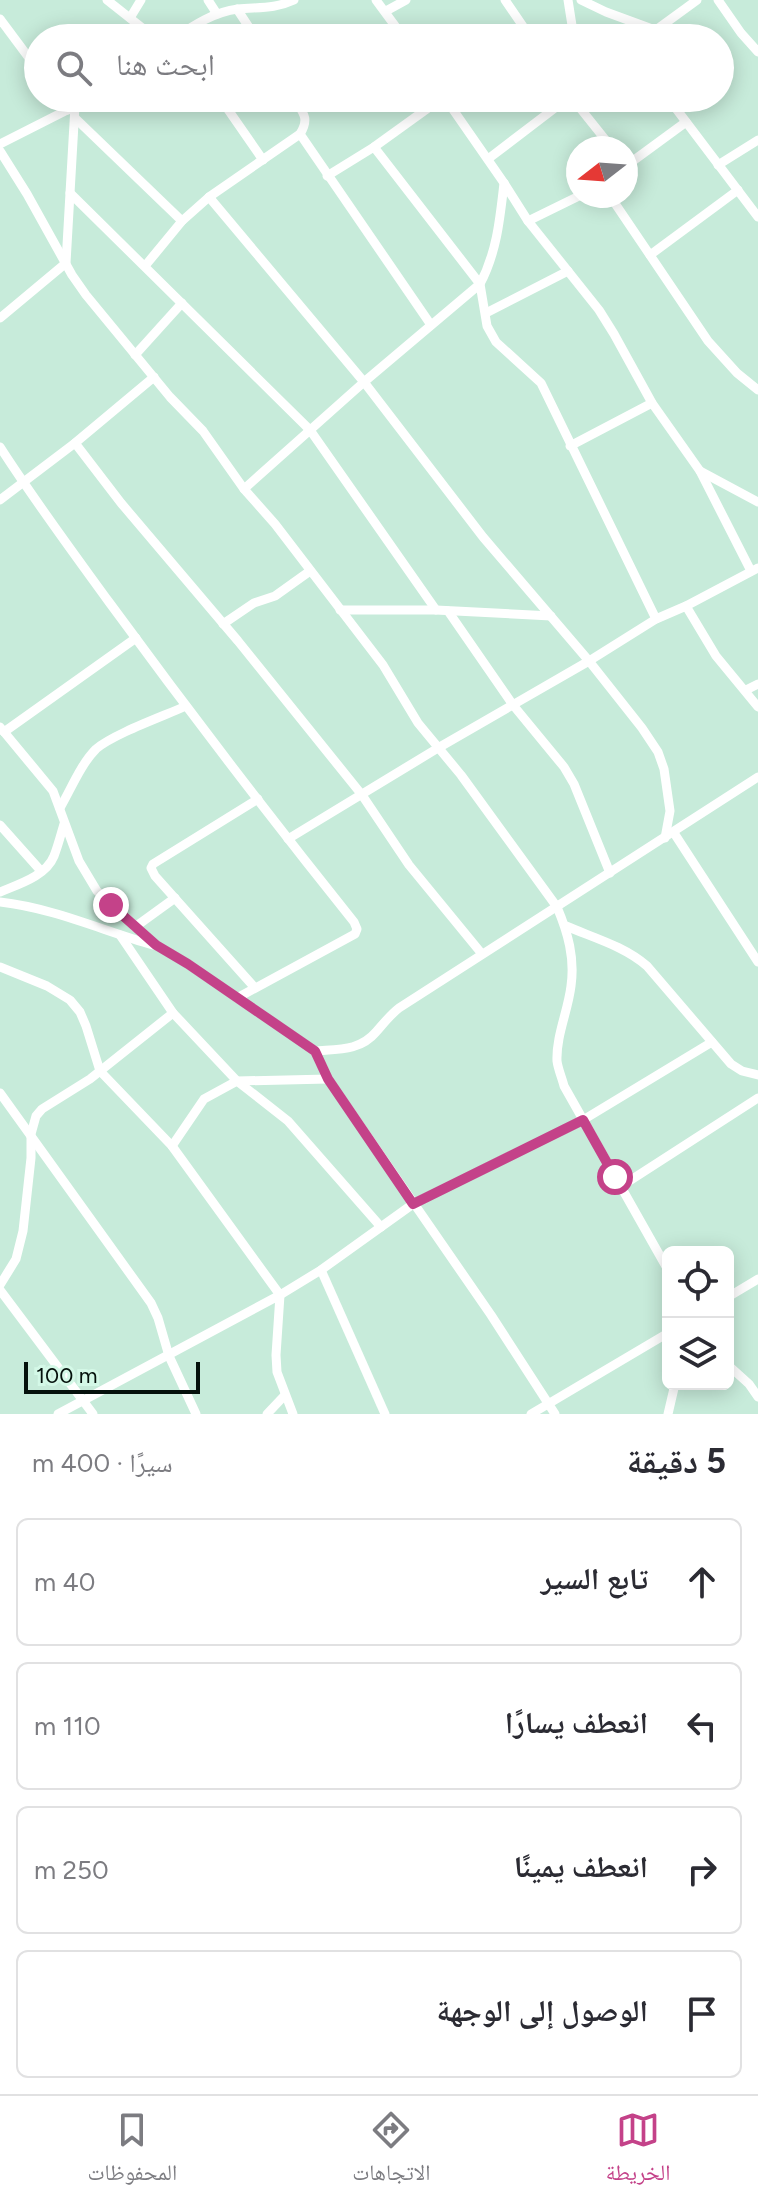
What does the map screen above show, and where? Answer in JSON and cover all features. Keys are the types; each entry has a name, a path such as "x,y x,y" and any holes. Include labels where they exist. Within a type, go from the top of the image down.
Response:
{"street":[{"path":"107,0 138,24"},
{"path":"130,18 141,0"},
{"path":"208,0 217,14"},
{"path":"196,24 237,9 282,6 294,0"},
{"path":"376,0 395,24"},
{"path":"386,11 406,0"},
{"path":"505,0 521,24"},
{"path":"568,0 572,24"},
{"path":"581,0 639,24"},
{"path":"663,24 697,0"},
{"path":"718,0 758,52"},
{"path":"237,9 247,24"},
{"path":"0,19 24,51"},
{"path":"71,112 1,151 86,295 203,431 244,489 275,524 383,665 405,705 461,775 557,907 566,926 573,964 557,1062 564,1086 662,1260"},
{"path":"0,318 66,263 73,112"},
{"path":"74,112 182,221"},
{"path":"230,112 263,160"},
{"path":"145,266 182,221 209,197 300,134 306,125 303,112"},
{"path":"327,176 424,112"},
{"path":"288,839 656,619 754,570 700,471 652,403 606,322 528,221 454,112"},
{"path":"488,159 551,112"},
{"path":"582,112 602,136"},
{"path":"678,112 758,217"},
{"path":"638,157 686,122"},
{"path":"300,134 431,325"},
{"path":"718,165 758,140"},
{"path":"374,147 480,284 487,326 496,342 541,383 656,619"},
{"path":"244,489 480,284 493,254 504,183"},
{"path":"650,255 738,190"},
{"path":"70,193 310,430 436,610"},
{"path":"209,197 364,382 483,537 642,728 658,752 664,769 670,811 669,836 758,962"},
{"path":"528,221 566,202"},
{"path":"618,208 708,341 758,390"},
{"path":"486,313 568,271"},
{"path":"135,355 182,303"},
{"path":"0,500 154,377"},
{"path":"570,446 652,403"},
{"path":"75,443 362,795 409,865 482,954"},
{"path":"0,447 22,482 186,706 354,922 357,929 355,934 237,998"},
{"path":"700,471 758,502"},
{"path":"223,624 254,603 275,596 310,571"},
{"path":"686,606 716,656 758,707"},
{"path":"340,610 436,610 551,616"},
{"path":"448,611 513,705 552,750 574,784 610,873"},
{"path":"136,638 2,730 53,791 79,861 97,891 156,945 315,1051 328,1079 491,1315 555,1414"},
{"path":"746,690 758,684"},
{"path":"60,808 97,749 110,740 186,706"},
{"path":"315,1051 351,1048 365,1043 399,1008 758,777"},
{"path":"255,988 151,868 258,799"},
{"path":"0,892 41,871 53,858 64,824"},
{"path":"0,825 41,871"},
{"path":"135,927 175,898"},
{"path":"0,902 50,911 156,945"},
{"path":"566,926 622,948 636,957 731,1064 758,1075"},
{"path":"120,935 173,1013 237,1081 288,1121 381,1227"},
{"path":"0,967 47,986 70,1000 86,1026 100,1071 172,1146 280,1295 277,1372 293,1414"},
{"path":"92,1413 1,1281 16,1259 23,1231 31,1134 36,1116 100,1071 173,1013"},
{"path":"58,1414 280,1295 321,1270 413,1204 583,1120 712,1042"},
{"path":"172,1146 204,1099 237,1081 328,1079"},
{"path":"0,1093 151,1303 169,1356 196,1414"},
{"path":"620,1187 755,1100 758,1112"},
{"path":"321,1270 385,1414"},
{"path":"734,1293 758,1279"},
{"path":"531,1414 662,1337"},
{"path":"734,1370 758,1397"},
{"path":"668,1414 674,1390"},
{"path":"267,1414 285,1395"}],"route":[{"path":"111,905 156,945 315,1051 328,1079 413,1204 583,1120 615,1177"}]}
